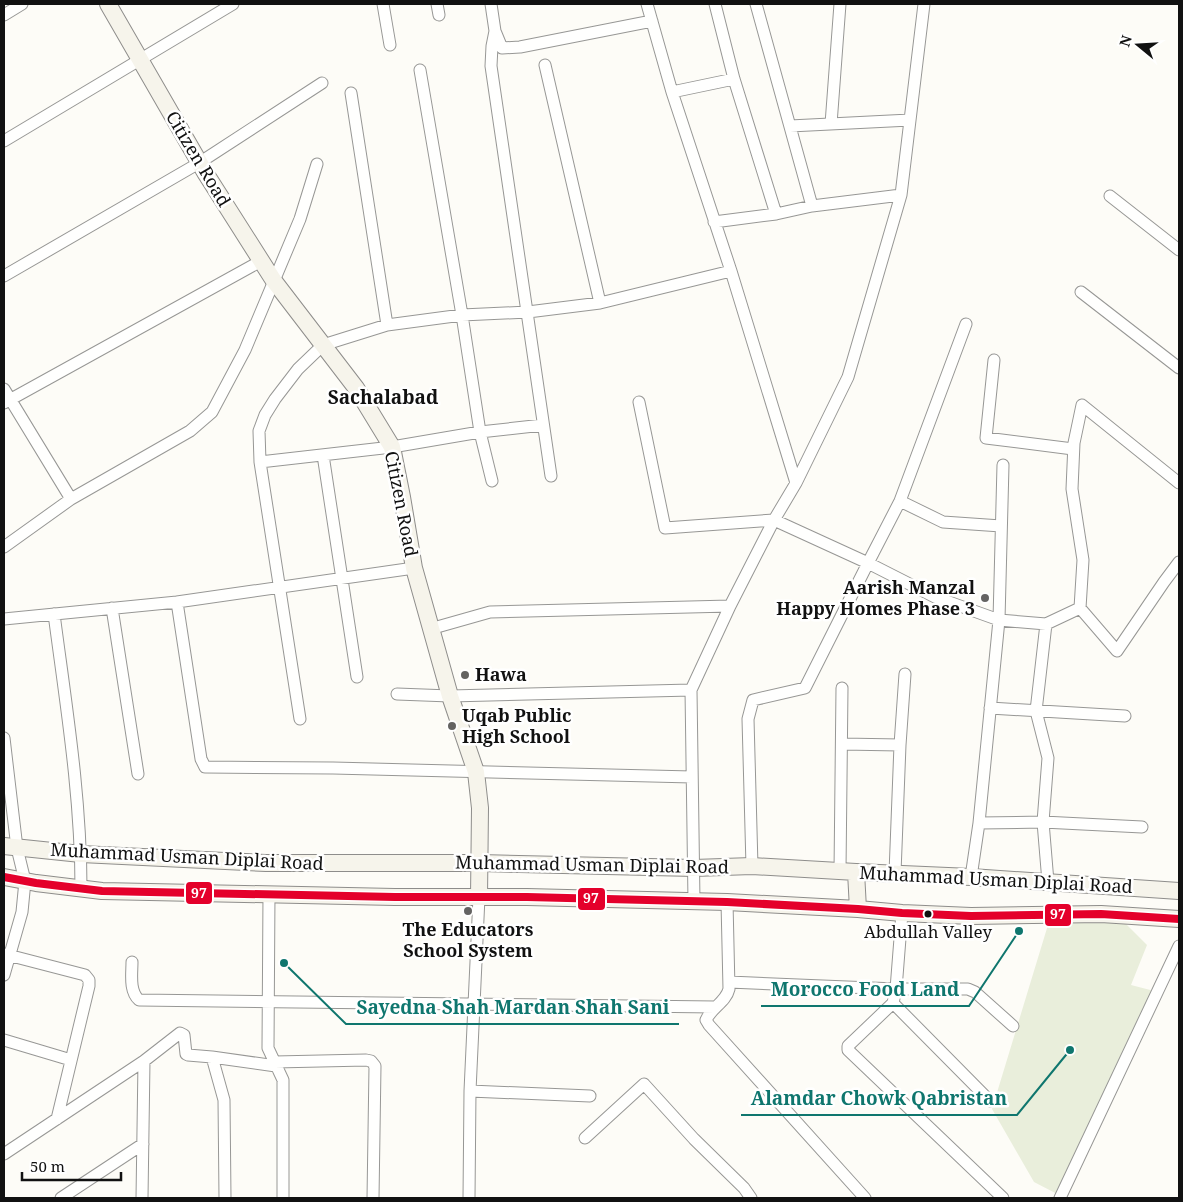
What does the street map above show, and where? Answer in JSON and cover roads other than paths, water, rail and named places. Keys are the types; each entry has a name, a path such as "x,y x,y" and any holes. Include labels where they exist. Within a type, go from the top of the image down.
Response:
{"street":[{"path":"4,15 22,4"},
{"name":"Citizen Road","path":"108,4 199,163 260,261 356,388 392,447 414,568 450,696 476,772 480,808 479,897"},
{"path":"4,141 233,4"},
{"path":"384,4 390,45"},
{"path":"491,4 496,31 502,48 520,47 652,21"},
{"path":"648,4 672,92 731,271 796,483"},
{"path":"715,4 734,79 776,214"},
{"path":"756,4 812,206"},
{"path":"831,124 840,4"},
{"path":"694,901 691,690 730,606 774,520 796,483 848,378 901,195 924,4"},
{"path":"496,31 492,46 491,66 551,476"},
{"path":"545,65 600,303"},
{"path":"420,70 480,432 492,481"},
{"path":"672,92 734,79"},
{"path":"4,276 199,163 322,82"},
{"path":"351,93 387,325"},
{"path":"790,126 910,120"},
{"path":"4,547 71,499 190,431 212,412 245,350 300,219 318,164"},
{"path":"714,222 776,214 812,206 901,195"},
{"path":"1110,196 1179,250"},
{"path":"7,402 260,261"},
{"path":"300,719 260,462 259,432 265,415 298,369 323,345 387,325 462,315 528,312 600,303 731,271"},
{"path":"1081,292 1179,368"},
{"path":"752,866 748,719 753,700 805,688 900,501 966,324"},
{"path":"994,360 986,438 1074,449"},
{"path":"4,389 7,402 71,499"},
{"path":"639,402 665,528 774,520 868,563 935,597 999,620 1046,624 1080,608"},
{"path":"1179,483 1082,405 1074,449 1072,489 1082,560 1080,608 1117,651 1179,562"},
{"path":"260,462 392,447 480,432 543,425"},
{"path":"323,455 357,677"},
{"path":"971,877 979,823 999,620 1003,465"},
{"path":"900,501 943,522 1001,526"},
{"path":"4,619 176,602 414,568"},
{"path":"176,602 201,759 205,767 333,768 692,777"},
{"path":"430,629 490,612 730,606"},
{"path":"112,608 138,774"},
{"path":"54,614 76,781 81,854 81,888"},
{"path":"1046,624 1036,711 1048,758 1043,822 1048,882"},
{"path":"896,873 900,745 905,674"},
{"path":"842,688 842,744 848,872 858,909"},
{"path":"397,694 450,696 691,690"},
{"path":"990,708 1125,716"},
{"path":"4,738 10,847 25,881 22,912 7,954 4,975"},
{"path":"842,744 900,745"},
{"path":"979,823 1043,822 1142,827"},
{"name":"Muhammad Usman Diplai Road","path":"10,847 81,854 266,863 479,863 694,868 752,866 971,877 1179,892"},
{"name":"Muhammad Usman Diplai Road","path":"4,877 102,891 694,901 971,916 1101,914 1179,919"},
{"path":"269,894 268,1048 283,1080 283,1198"},
{"path":"468,1198 470,1091 479,897"},
{"path":"727,902 728,993 708,1014 706,1020 865,1198"},
{"path":"902,913 896,989 893,1003 848,1046 848,1050 1003,1198"},
{"path":"1060,1198 1179,946"},
{"path":"7,954 84,975 89,980 57,1119"},
{"path":"132,962 133,991 134,996 139,1000 715,1007"},
{"path":"729,982 896,989 968,989 975,992 1013,1026"},
{"path":"893,1003 990,1101"},
{"path":"4,1154 144,1061 180,1033 184,1035 186,1054 188,1055 276,1064 371,1061 375,1066 374,1198"},
{"path":"4,1040 71,1060"},
{"path":"212,1057 224,1100 224,1198"},
{"path":"142,1198 144,1061"},
{"path":"586,1138 644,1084 694,1139 744,1188 751,1198"},
{"path":"470,1091 590,1096"},
{"path":"62,1198 143,1144"}],"place":[{"name":"Aarish Manzal Happy Homes Phase 3","path":"985,598"},
{"name":"Hawa","path":"465,675"},
{"name":"Uqab Public High School","path":"452,726"},
{"name":"The Educators School System","path":"468,911"},
{"name":"Abdullah Valley","path":"928,914"},
{"name":"Morocco Food Land","path":"1019,931"},
{"name":"Sayedna Shah Mardan Shah Sani","path":"284,963"},
{"name":"Alamdar Chowk Qabristan","path":"1070,1050"}],"district":[{"name":"Sachalabad","path":"383,397"}]}
